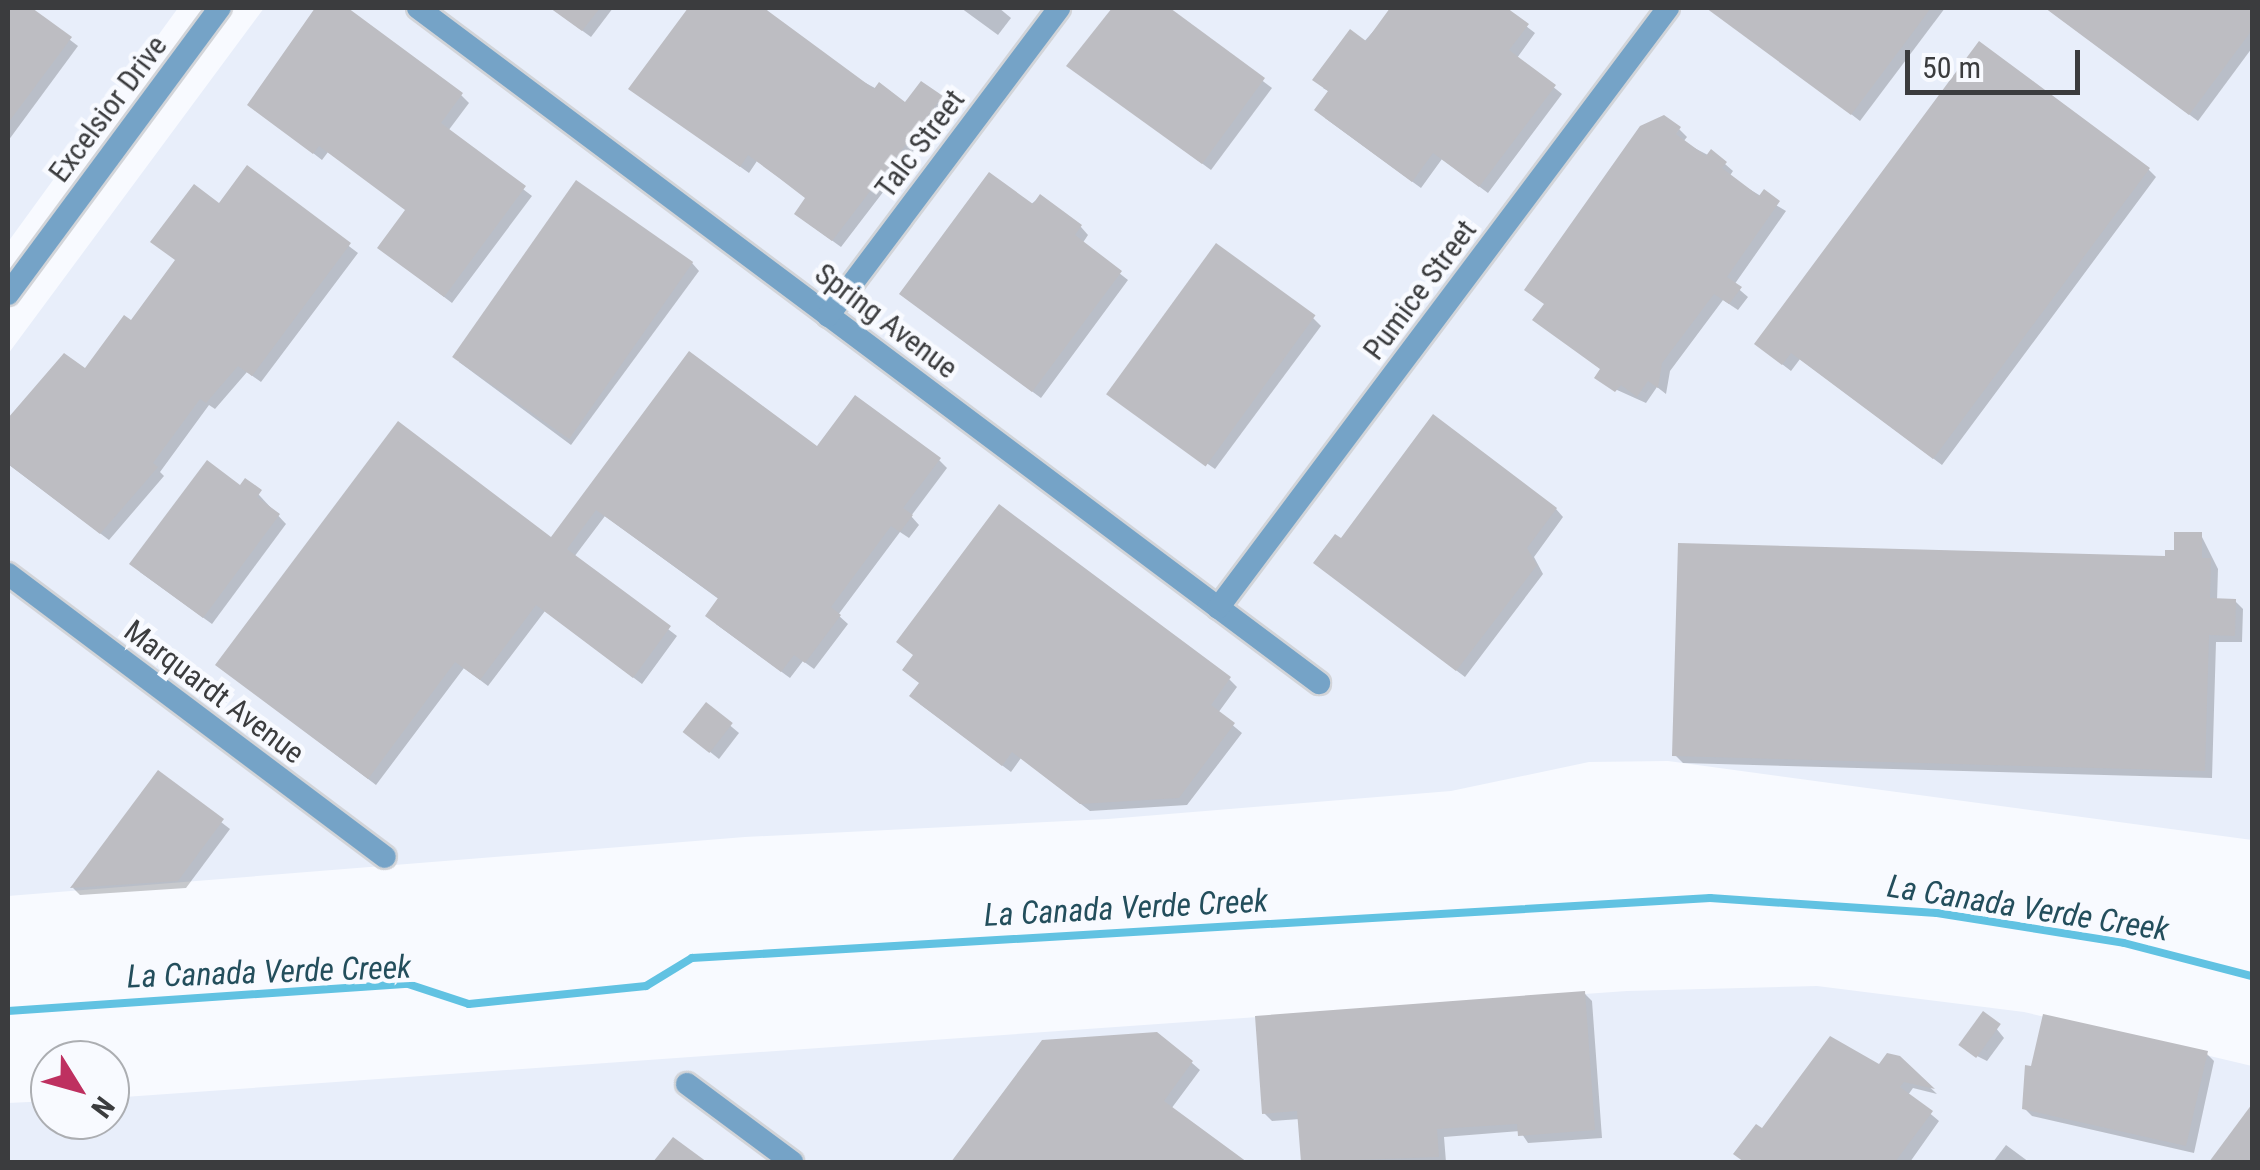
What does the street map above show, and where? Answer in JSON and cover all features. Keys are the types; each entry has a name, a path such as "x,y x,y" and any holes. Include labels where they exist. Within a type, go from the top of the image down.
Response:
{"street":[{"name":"Excelsior Drive","path":"8,294 220,8"},
{"name":"Spring Avenue","path":"418,8 1318,683"},
{"name":"Talc Street","path":"828,316 1059,8"},
{"name":"Pumice Street","path":"1218,608 1668,8"},
{"name":"Marquardt Avenue","path":"8,574 386,858"},
{"path":"687,1084 792,1162"}],"shaded area":[{"path":"8,8 178,8 8,242"},
{"path":"264,8 2252,8 2252,840 1668,761 1589,762 1451,791 1108,819 745,837 8,896 8,354"},
{"path":"1817,986 2024,1012 2252,1066 2252,1162 8,1162 8,1103 30,1102 30,1140 130,1140 130,1097 1627,991"}],"building":[{"path":"8,8 32,8 72,37 8,123"},
{"path":"315,8 348,8 463,93 441,123 526,186 444,297 377,248 405,210 319,146 313,154 247,105"},
{"path":"550,8 600,8 582,31"},
{"path":"688,8 764,8 874,89 879,82 905,102 921,81 943,96 832,241 794,214 805,198 779,178 748,155 740,167 628,89"},
{"path":"1112,8 1170,8 1265,78 1202,164 1066,66"},
{"path":"1390,8 1507,8 1529,24 1509,50 1556,85 1479,187 1433,153 1412,182 1314,110 1328,91 1312,80 1350,29 1366,41"},
{"path":"1706,8 1931,8 1851,115"},
{"path":"2045,8 2252,8 2252,30 2189,115"},
{"path":"1979,41 2150,168 1933,459 1791,353 1782,365 1754,344"},
{"path":"1664,115 1681,127 1676,134 1706,156 1711,149 1727,162 1722,168 1759,196 1764,189 1780,201 1727,277 1742,287 1729,304 1714,294 1662,363 1658,388 1648,381 1637,397 1621,385 1615,392 1594,378 1600,369 1532,320 1544,304 1524,290 1640,126"},
{"path":"247,165 351,243 252,376 238,366 206,403 200,399 153,463 158,467 100,534 8,464 8,418 64,353 85,368 124,315 131,320 175,260 150,242 194,184 219,203"},
{"path":"989,172 1033,204 1040,194 1082,225 1075,235 1122,271 1032,392 899,294"},
{"path":"576,180 693,262 569,439 452,357"},
{"path":"1216,243 1316,315 1206,467 1106,394"},
{"path":"689,351 817,446 855,395 941,458 903,508 913,515 900,532 891,526 831,607 841,615 805,663 794,655 781,672 705,616 718,598 596,510 567,549 671,626 633,678 536,605 480,680 455,662 368,779 215,665 398,421 551,537"},
{"path":"1433,414 1557,508 1527,548 1537,565 1456,671 1313,563 1335,534 1341,538"},
{"path":"207,460 240,485 245,478 262,490 257,497 280,514 203,618 129,564"},
{"path":"999,504 1231,677 1211,705 1235,723 1179,798 1080,804 1012,752 1002,766 909,696 919,683 902,670 913,655 896,642"},
{"path":"2174,532 2202,532 2202,558 2211,558 2210,598 2236,599 2235,636 2209,635 2205,771 1672,756 1678,543 2165,556 2165,550 2174,550"},
{"path":"706,702 733,723 709,753 683,732"},
{"path":"158,770 224,819 178,881 70,888"},
{"path":"1585,991 1595,1130 1518,1136 1517,1124 1437,1129 1439,1157 1301,1162 1297,1111 1262,1114 1255,1016"},
{"path":"1983,1011 2001,1024 1976,1058 1958,1045"},
{"path":"2043,1014 2208,1051 2186,1146 2022,1109 2025,1065 2031,1066"},
{"path":"1157,1032 1193,1061 1164,1101 1247,1162 951,1162 1042,1040"},
{"path":"1830,1036 1879,1064 1887,1053 1900,1056 1935,1089 1904,1082 1900,1087 1933,1111 1895,1162 1744,1162 1733,1154 1756,1124 1762,1128"},
{"path":"2252,1104 2252,1162 2209,1162"},
{"path":"673,1137 707,1162 653,1162"}],"waterway":[{"name":"La Canada Verde Creek","path":"8,1011 408,984 469,1004 646,986 692,958 1710,898 1937,913 2124,943 2252,976"}]}
